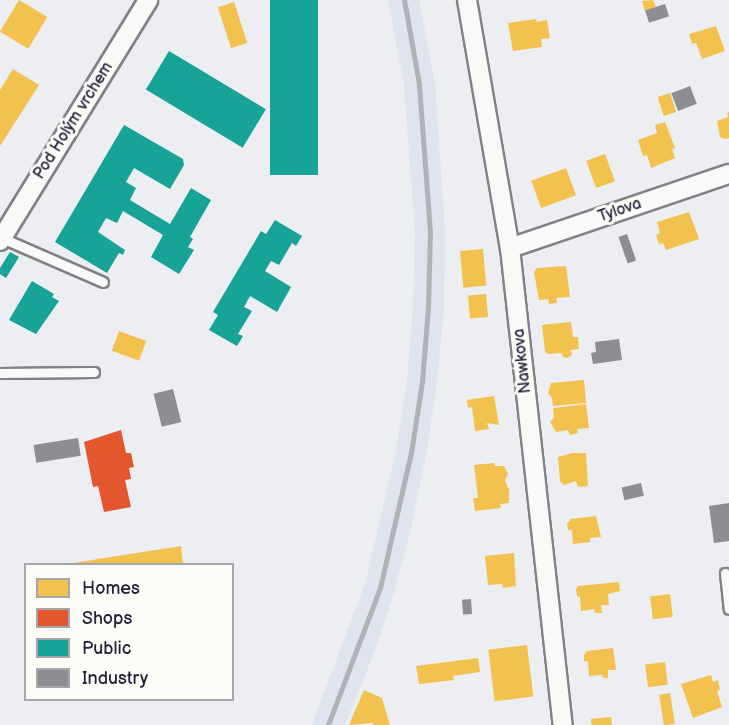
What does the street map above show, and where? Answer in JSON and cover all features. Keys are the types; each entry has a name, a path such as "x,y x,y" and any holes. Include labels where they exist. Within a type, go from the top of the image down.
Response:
{"street":[{"name":"Pod Holým vrchem","path":"1,240 148,0"},
{"name":"Nawkova","path":"468,0 510,248 563,725"},
{"name":"Tylova","path":"510,248 729,174"}],"lane":[{"path":"1,240 103,282"},
{"path":"0,373 94,372"},
{"path":"725,573 729,609"}],"shaded area":[{"path":"388,0 419,0 435,83 445,232 444,309 437,383 426,456 411,528 376,648 345,725 312,725 365,584 396,451 407,380 413,307 415,232 404,86"}],"building: Homes":[{"path":"19,0 47,17 28,49 0,32"},
{"path":"653,0 656,7 645,11 642,1"},
{"path":"234,2 247,43 231,48 218,7"},
{"path":"536,19 537,22 547,20 550,38 541,39 542,47 513,51 508,23"},
{"path":"716,26 725,51 702,59 696,43 692,44 689,34"},
{"path":"13,69 39,85 0,146 0,90"},
{"path":"670,93 676,112 664,116 658,97"},
{"path":"729,112 729,138 725,139 720,137 717,121 728,117"},
{"path":"665,122 675,148 672,149 675,158 651,168 647,155 643,156 638,140 657,133 655,125"},
{"path":"605,154 615,181 596,188 586,161"},
{"path":"566,168 576,195 541,208 531,181"},
{"path":"689,212 699,239 666,250 663,243 659,244 656,235 660,233 657,222"},
{"path":"483,249 486,286 463,288 460,251"},
{"path":"566,266 570,297 556,298 557,303 549,304 548,299 539,300 534,272 537,268"},
{"path":"486,294 488,317 470,318 468,296"},
{"path":"571,322 573,337 578,337 579,349 571,350 572,355 567,358 563,357 562,353 548,354 545,351 542,325"},
{"path":"119,331 146,341 139,361 112,351"},
{"path":"584,380 586,403 553,406 552,398 548,393 551,383"},
{"path":"494,396 499,425 487,423 489,429 475,431 472,407 468,408 467,400"},
{"path":"586,404 589,428 577,429 578,433 570,435 568,430 556,432 550,422 554,418 553,408"},
{"path":"572,453 586,453 588,486 578,487 576,481 564,485 560,481 558,457"},
{"path":"494,463 495,466 504,466 508,474 505,480 509,490 509,503 500,504 501,508 475,511 473,498 478,498 474,465"},
{"path":"596,516 601,537 590,538 590,542 573,544 572,530 568,530 567,524 571,519"},
{"path":"181,546 183,563 73,563"},
{"path":"514,553 516,586 503,588 502,584 488,585 485,556"},
{"path":"619,582 620,591 608,594 609,605 601,605 602,613 595,613 594,609 581,611 580,597 577,596 576,590 578,586"},
{"path":"670,594 673,617 653,619 650,596"},
{"path":"527,645 533,697 495,701 488,650"},
{"path":"613,648 616,670 608,670 608,678 603,678 602,675 589,676 588,662 584,661 587,651"},
{"path":"478,658 480,672 453,676 454,680 419,684 416,666"},
{"path":"665,662 668,685 648,687 645,664"},
{"path":"711,675 713,682 718,680 720,690 717,691 722,707 693,718 681,684"},
{"path":"364,690 382,698 390,725 373,725 373,723 349,725"},
{"path":"670,693 675,724 664,725 659,695"},
{"path":"611,717 612,725 592,725 591,719"}],"building: Shops":[{"path":"121,430 126,453 131,453 134,467 129,468 131,479 125,480 131,507 104,512 98,486 93,487 84,442"}],"building: Public":[{"path":"270,0 318,0 318,175 270,175"},
{"path":"169,51 266,109 243,148 146,90"},
{"path":"124,125 183,159 184,165 170,189 134,168 126,182 136,188 130,200 170,224 191,188 211,200 190,237 193,239 188,247 194,250 179,274 151,257 163,235 123,211 117,223 106,218 98,232 125,250 123,255 119,253 107,273 55,242"},
{"path":"275,220 302,236 296,246 292,243 279,265 271,261 265,271 291,287 277,312 250,296 244,307 252,311 238,334 243,336 237,346 209,330 218,315 213,312 261,231 266,234"},
{"path":"10,252 19,257 6,278 0,274 0,268"},
{"path":"32,281 54,294 52,297 59,301 36,334 9,320"}],"building: Industry":[{"path":"665,4 669,16 649,23 645,10"},
{"path":"690,86 697,104 678,111 671,93"},
{"path":"627,234 636,260 628,263 618,237"},
{"path":"619,339 622,360 593,364 591,353 596,352 595,342"},
{"path":"173,389 181,422 162,427 154,394"},
{"path":"78,438 81,456 36,463 34,445"},
{"path":"641,483 644,496 624,500 622,487"},
{"path":"729,503 729,541 714,543 709,506"},
{"path":"471,599 472,614 463,615 462,600"}],"railway":[{"path":"328,725 380,588 411,453 422,382 428,308 430,232 419,84 404,0"}]}
